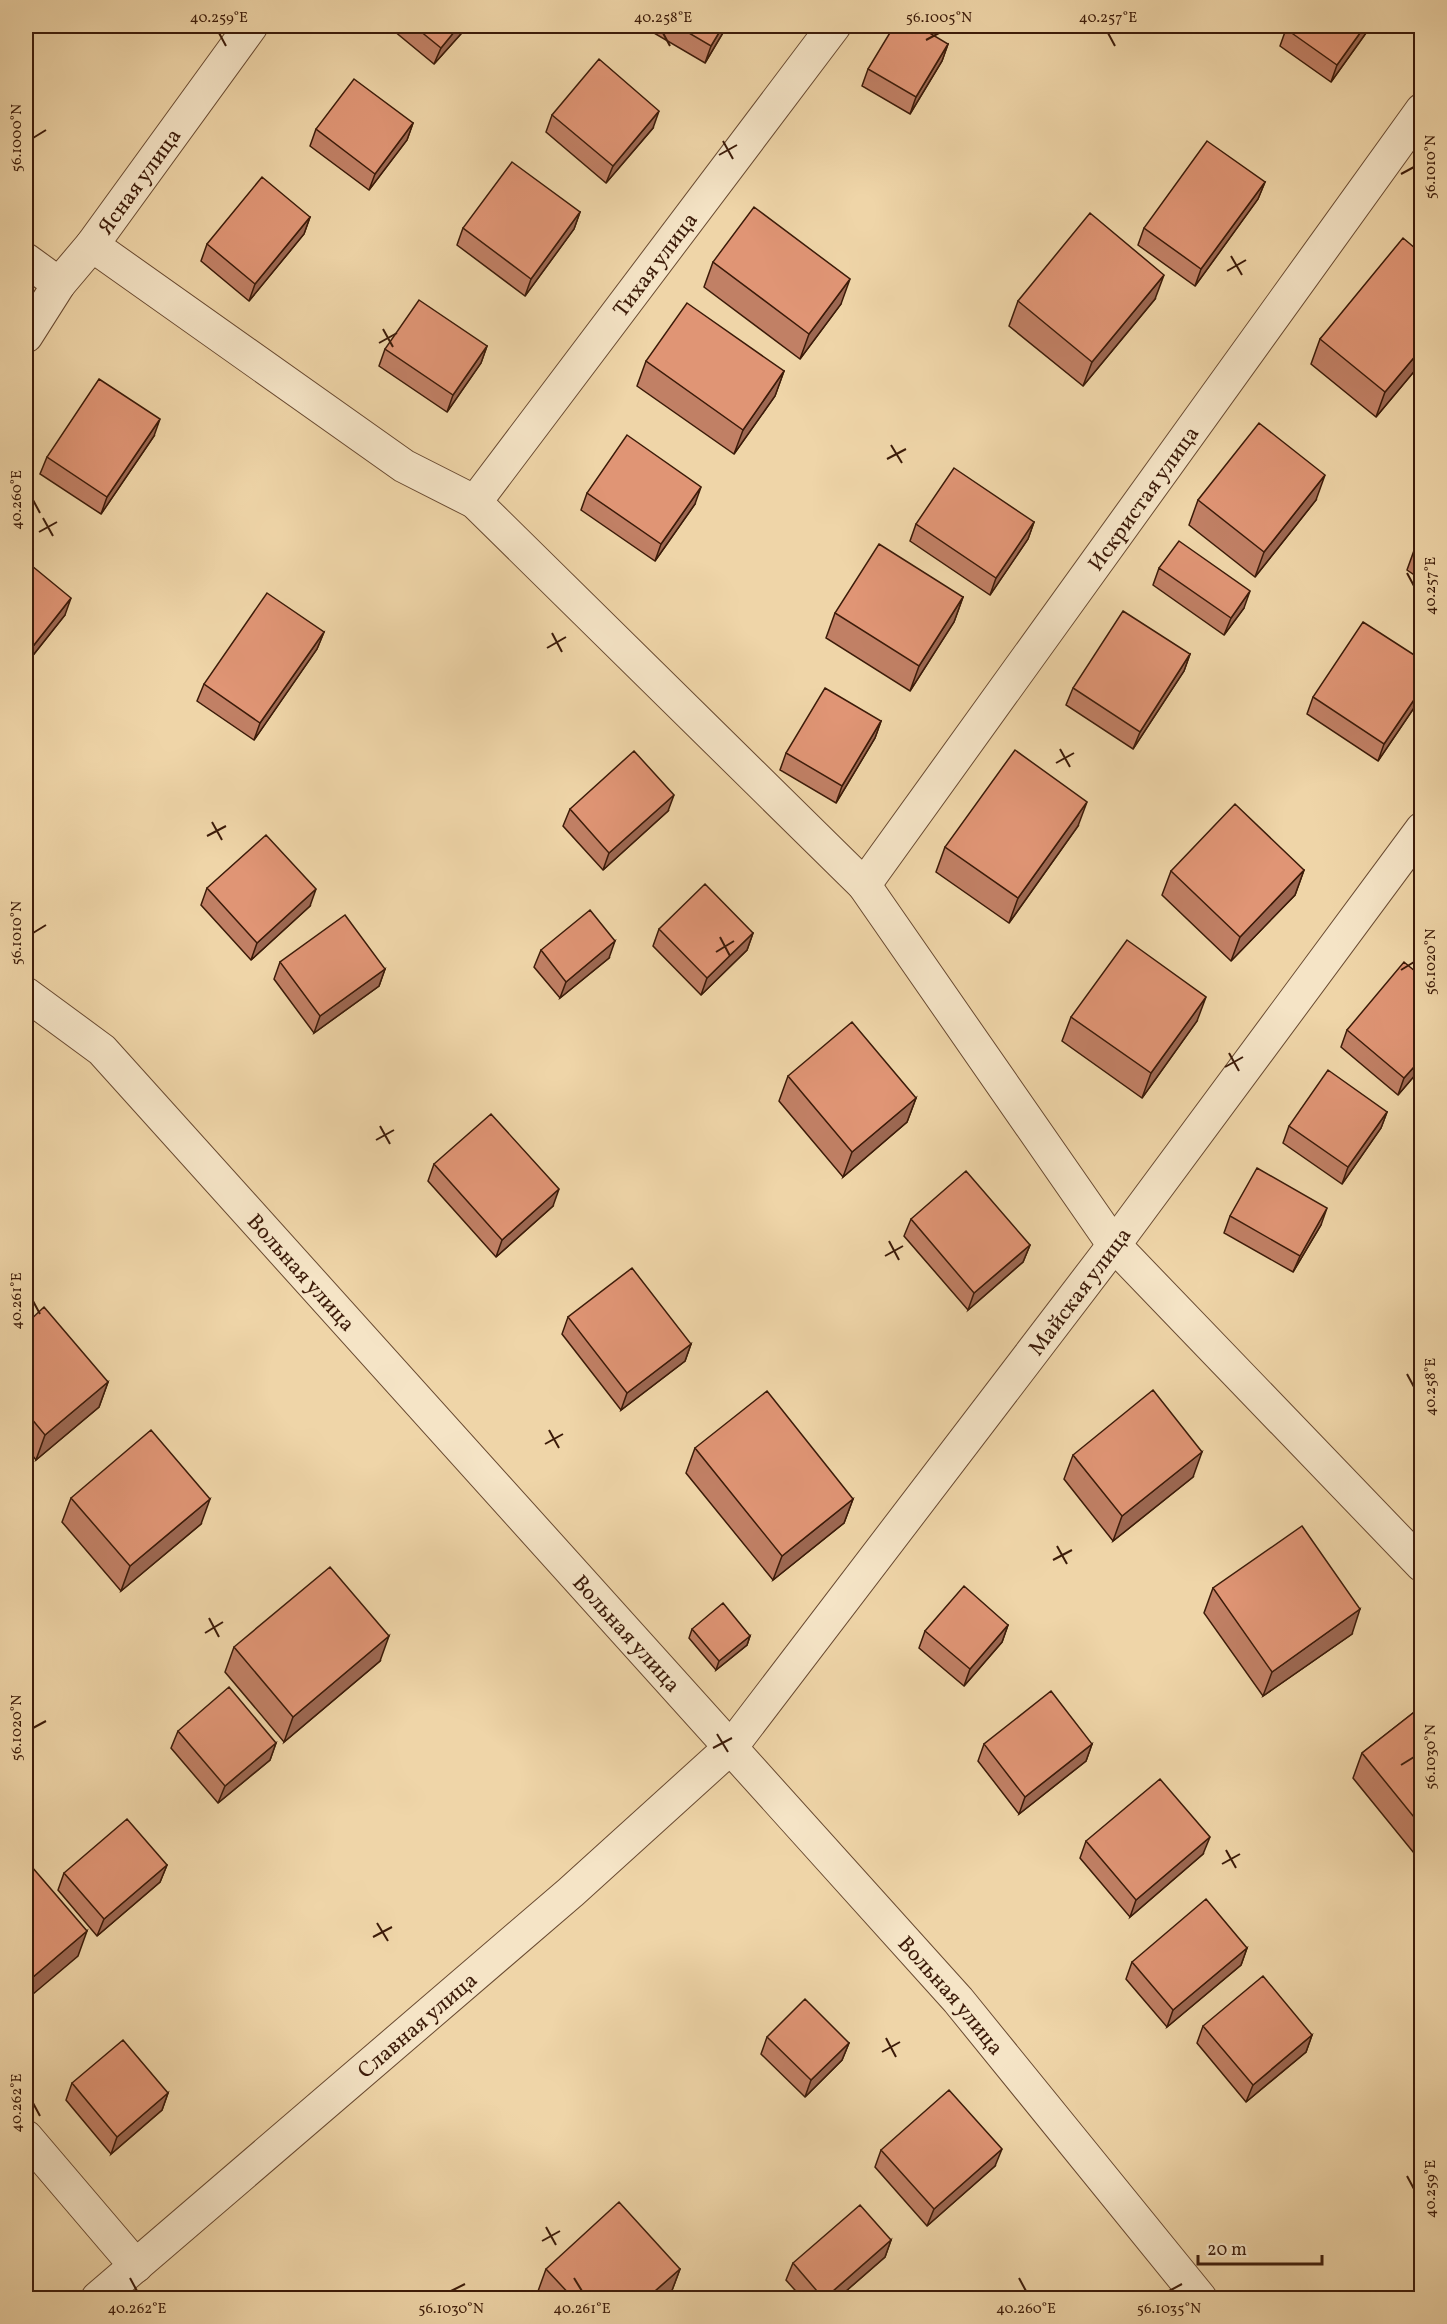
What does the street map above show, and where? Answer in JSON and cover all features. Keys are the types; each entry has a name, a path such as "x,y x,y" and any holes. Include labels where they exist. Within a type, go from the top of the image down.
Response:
{"street":[{"name":"Ясная улица","path":"26,336 59,284 92,245 250,26"},
{"name":"Тихая улица","path":"475,502 834,26"},
{"name":"Искристая улица","path":"864,885 1422,110"},
{"path":"92,245 404,466 475,502 864,885 1114,1245 1422,1565"},
{"path":"26,260 59,284"},
{"name":"Майская улица","path":"730,1747 1114,1245 1422,829"},
{"name":"Вольная улица","path":"26,994 102,1050 958,2000 1200,2298"},
{"name":"Славная улица","path":"98,2298 571,1892 730,1747"},
{"path":"26,2138 136,2266"}],"building":[{"path":"414,26 459,26 441,48"},
{"path":"677,26 723,26 711,46"},
{"path":"894,26 918,26 948,44 916,97 868,69"},
{"path":"1289,26 1365,26 1337,65 1286,29"},
{"path":"599,59 659,111 613,166 552,115"},
{"path":"354,79 413,123 375,174 316,129"},
{"path":"1207,141 1265,182 1201,269 1144,228"},
{"path":"512,162 580,212 531,279 463,228"},
{"path":"262,177 310,217 255,284 207,244"},
{"path":"754,207 850,279 809,334 713,262"},
{"path":"1090,213 1164,275 1092,362 1018,301"},
{"path":"1403,238 1422,254 1422,348 1385,392 1320,339"},
{"path":"419,300 487,346 453,395 385,349"},
{"path":"687,303 784,371 743,430 646,361"},
{"path":"99,379 160,419 107,497 47,457"},
{"path":"1259,423 1325,475 1264,552 1198,500"},
{"path":"627,435 701,487 661,544 587,493"},
{"path":"954,468 1034,522 996,578 916,524"},
{"path":"1422,538 1422,549 1416,545"},
{"path":"1179,541 1250,591 1231,618 1159,568"},
{"path":"879,544 963,597 919,666 835,613"},
{"path":"26,561 71,598 30,650 26,646"},
{"path":"267,593 324,632 260,723 204,684"},
{"path":"1123,611 1190,654 1140,732 1073,688"},
{"path":"1363,622 1422,660 1422,688 1384,744 1313,697"},
{"path":"825,688 881,721 842,786 786,753"},
{"path":"1015,750 1087,802 1018,898 945,847"},
{"path":"634,751 674,795 609,853 570,809"},
{"path":"1235,804 1304,870 1240,937 1171,871"},
{"path":"266,835 316,889 257,943 207,888"},
{"path":"705,884 753,933 707,978 659,929"},
{"path":"590,910 615,941 566,982 541,950"},
{"path":"345,915 385,969 320,1016 280,962"},
{"path":"1127,940 1206,997 1151,1073 1071,1017"},
{"path":"1404,962 1422,977 1422,1058 1404,1078 1347,1030"},
{"path":"852,1022 916,1098 852,1152 788,1076"},
{"path":"1328,1070 1387,1112 1348,1167 1289,1126"},
{"path":"491,1114 559,1189 502,1240 434,1164"},
{"path":"1257,1168 1327,1208 1300,1256 1230,1216"},
{"path":"966,1171 1030,1245 974,1293 911,1219"},
{"path":"632,1268 691,1344 627,1393 568,1317"},
{"path":"44,1307 108,1382 45,1435 26,1412 26,1324"},
{"path":"1153,1390 1202,1452 1122,1516 1073,1455"},
{"path":"767,1391 853,1499 782,1556 695,1448"},
{"path":"151,1430 210,1499 130,1566 71,1498"},
{"path":"1302,1526 1360,1609 1272,1672 1213,1588"},
{"path":"330,1567 389,1636 293,1717 234,1647"},
{"path":"964,1586 1008,1625 970,1669 925,1631"},
{"path":"723,1603 750,1636 719,1661 692,1629"},
{"path":"229,1687 276,1743 225,1786 178,1731"},
{"path":"1051,1691 1092,1744 1025,1797 984,1744"},
{"path":"1422,1706 1422,1827 1362,1753"},
{"path":"1160,1779 1210,1837 1136,1900 1086,1841"},
{"path":"127,1819 167,1865 104,1919 64,1873"},
{"path":"32,1867 87,1931 26,1983 26,1872"},
{"path":"1206,1899 1247,1948 1173,2010 1132,1962"},
{"path":"1263,1976 1312,2035 1253,2085 1203,2026"},
{"path":"805,1999 849,2043 811,2080 767,2037"},
{"path":"123,2040 168,2093 117,2137 72,2083"},
{"path":"949,2090 1002,2149 934,2209 881,2150"},
{"path":"619,2202 680,2269 647,2298 573,2298 546,2269"},
{"path":"860,2205 891,2240 823,2298 793,2263"}]}
